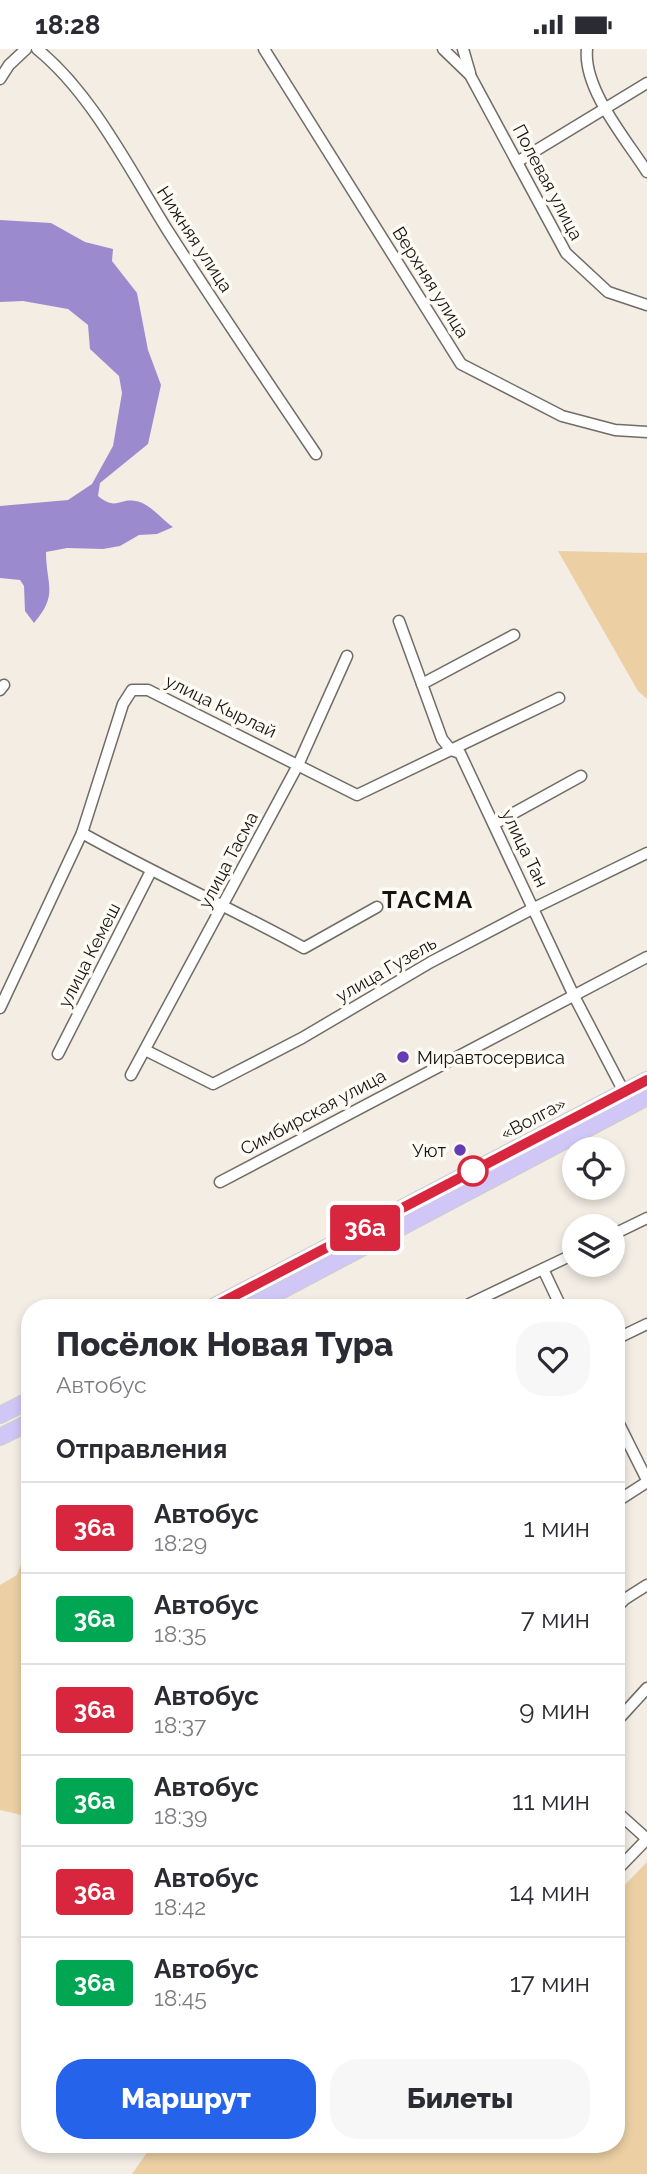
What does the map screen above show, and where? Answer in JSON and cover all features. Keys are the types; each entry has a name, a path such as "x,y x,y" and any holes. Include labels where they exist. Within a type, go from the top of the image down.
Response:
{"highway":[{"name":"«Волга»","path":"228,1299 647,1080"},
{"name":"«Волга»","path":"265,1299 647,1097"},
{"path":"0,1414 21,1404"},
{"path":"0,1437 21,1426"}],"street":[{"path":"0,79 9,65 26,49"},
{"name":"Нижняя улица","path":"37,49 72,83 95,115 188,262 316,454"},
{"name":"Верхняя улица","path":"264,49 461,364 562,415 614,429 647,432"},
{"name":"Полевая улица","path":"443,49 470,75 565,253 608,292 647,306"},
{"path":"463,49 470,75"},
{"path":"587,49 586,57 592,82 605,108 647,172"},
{"path":"517,162 647,83"},
{"name":"улица Тан","path":"399,621 442,739 451,750 460,753 574,996 624,1091"},
{"path":"422,684 514,635"},
{"name":"улица Тасма","path":"131,1075 225,905 298,765 346,656"},
{"name":"улица Кырлай","path":"0,1008 82,833 122,704 132,690 148,690 357,795 451,750"},
{"path":"451,750 559,698"},
{"path":"494,824 580,776"},
{"path":"82,833 304,948 377,907"},
{"name":"улица Гузель","path":"145,1050 213,1084 302,1038 431,962 647,853"},
{"name":"улица Кемеш","path":"58,1054 151,871"},
{"name":"Симбирская улица","path":"220,1182 647,957"},
{"path":"625,1229 647,1218"},
{"path":"480,1299 562,1260"},
{"path":"543,1269 557,1299"},
{"path":"625,1335 647,1324"},
{"path":"625,1436 647,1481 625,1496"},
{"path":"625,1599 647,1585"},
{"path":"625,1712 647,1688"},
{"path":"625,1819 647,1839 625,1862"}],"shaded area":[{"path":"0,220 51,223 85,242 113,249 112,261 137,293 148,350 161,385 148,444 100,483 98,496 109,503 140,502 173,527 157,534 139,535 120,546 103,549 67,548 46,552 49,596 42,613 34,623 25,611 24,586 20,580 0,578 0,506 68,500 92,484 113,446 122,393 119,376 90,349 88,325 68,309 23,301 0,302"},
{"path":"558,551 647,553 647,699 638,691"},
{"path":"21,1564 21,1815 0,1810 0,1585 17,1575"},
{"path":"647,1862 647,2174 132,2174 147,2153 625,2153 625,1885"}],"bus line":[{"name":"36a","path":"229,1299 647,1080"}],"place":[{"name":"Миравтосервиса","path":"403,1057"},
{"name":"Уют","path":"460,1150"}],"district":[{"name":"ТАСМА","path":"428,899"}]}
